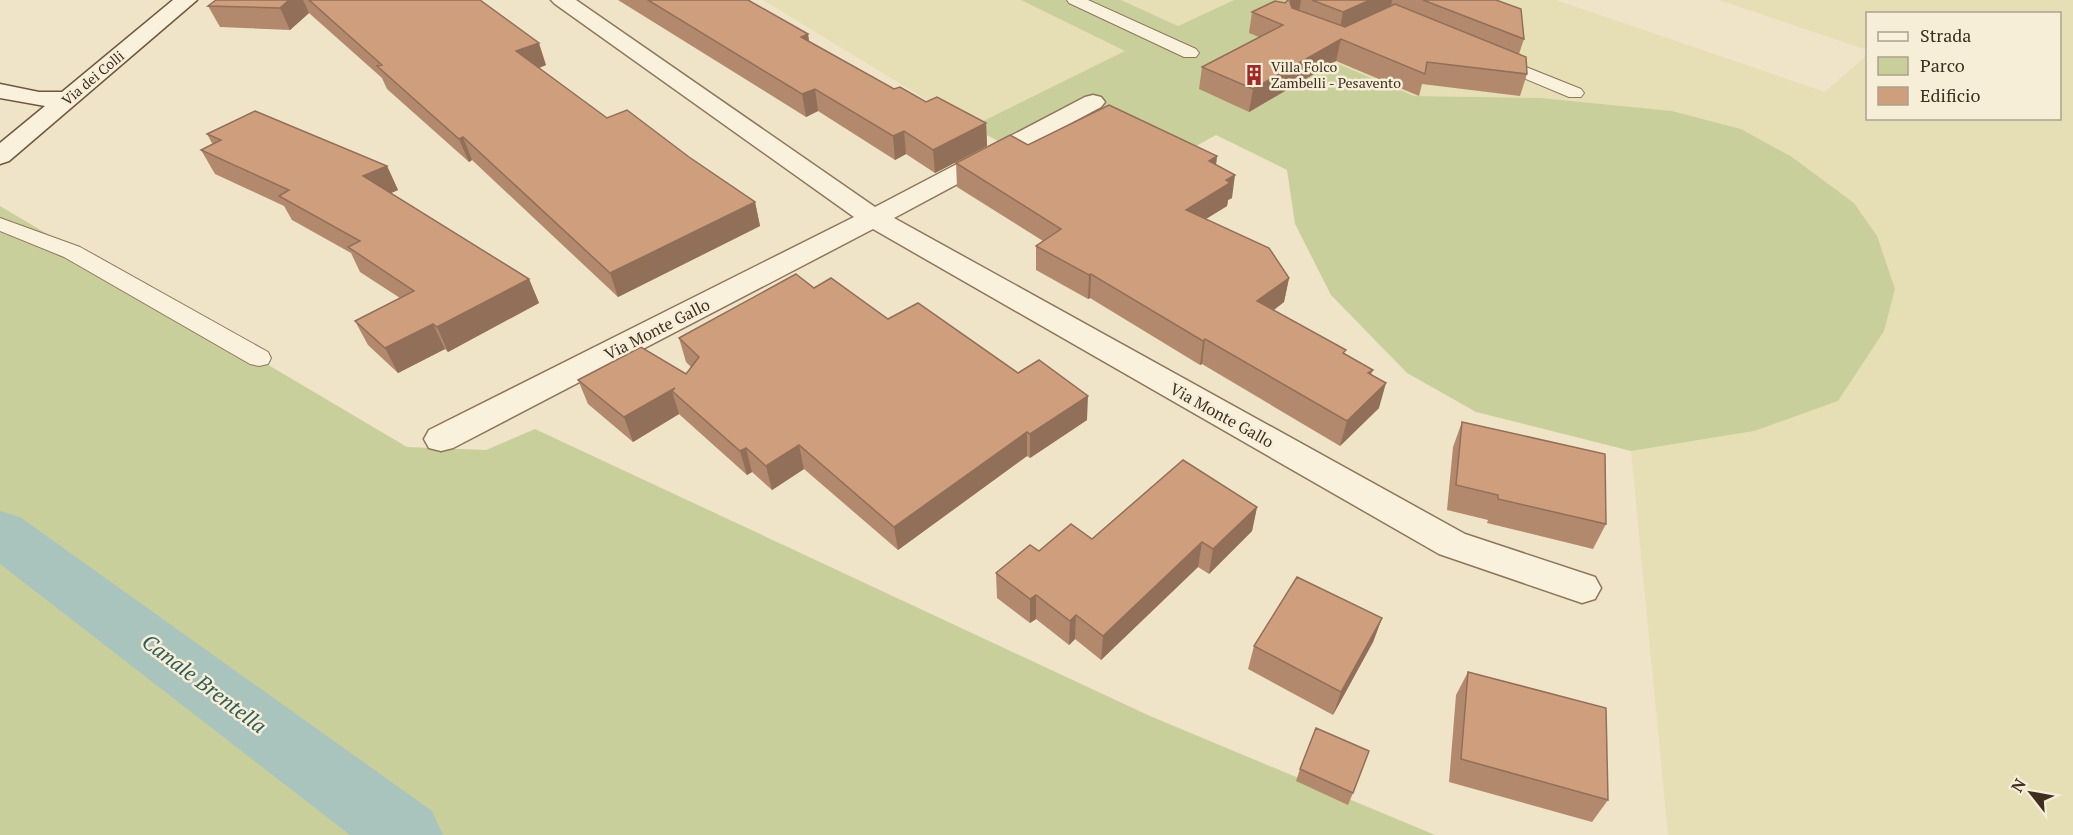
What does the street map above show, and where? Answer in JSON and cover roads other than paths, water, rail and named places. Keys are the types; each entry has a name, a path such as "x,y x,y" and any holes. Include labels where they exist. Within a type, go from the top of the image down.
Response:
{"street":[{"name":"Via dei Colli","path":"0,156 186,0"},
{"name":"Via Monte Gallo","path":"569,2 873,218 1452,544 1582,588"},
{"path":"0,91 39,99 69,99"},
{"name":"Via Monte Gallo","path":"441,439 873,218 1093,102"}],"lane":[{"path":"1075,0 1190,53"},
{"path":"1476,53 1575,93"},
{"path":"0,224 72,252 259,358"}],"waterway":[{"name":"Canale Brentella","path":"0,533 407,835"}],"place":[{"name":"Villa Folco Zambelli - Pesavento","path":"1254,75"}]}
